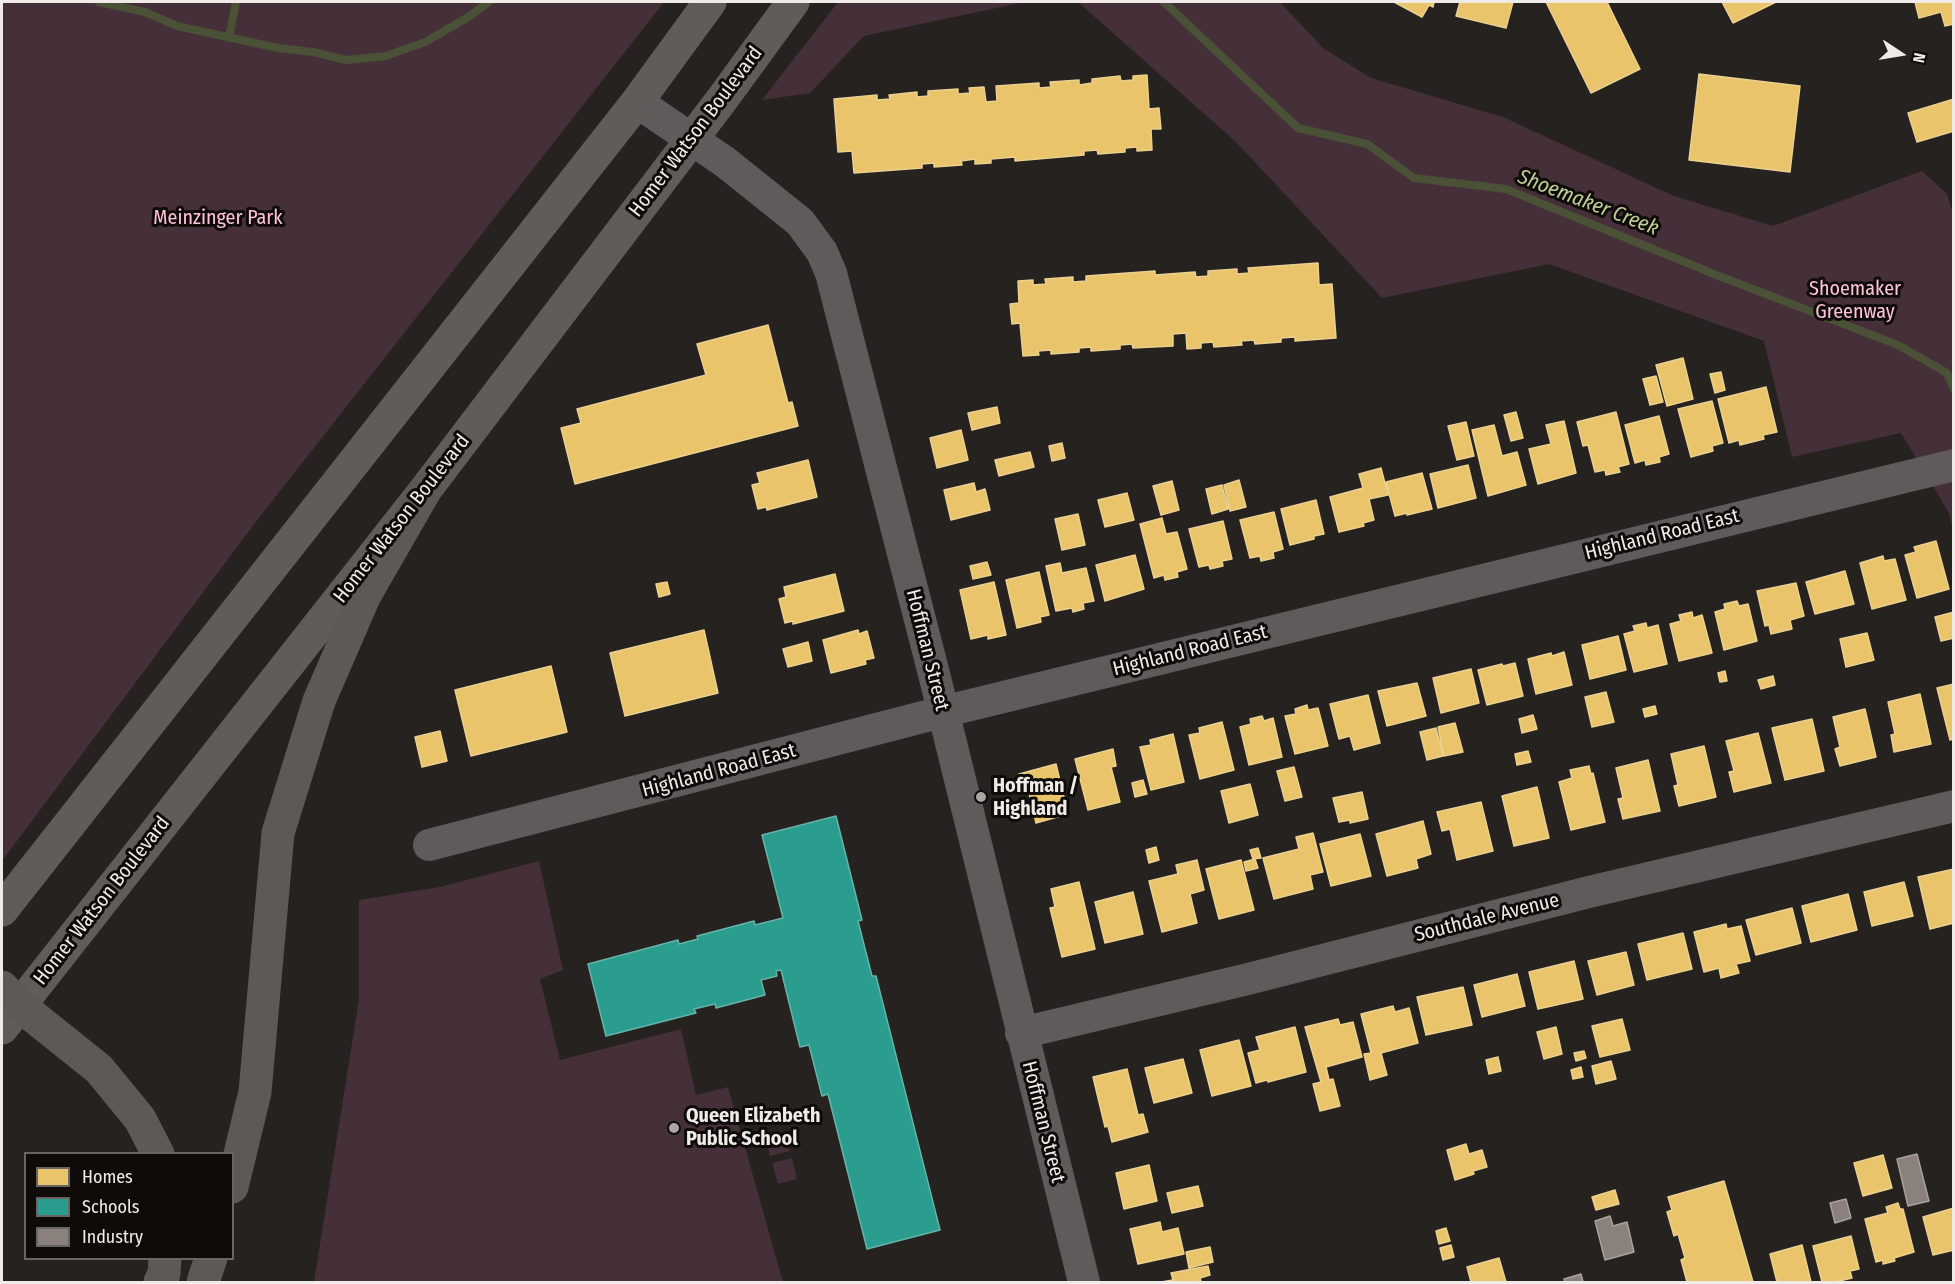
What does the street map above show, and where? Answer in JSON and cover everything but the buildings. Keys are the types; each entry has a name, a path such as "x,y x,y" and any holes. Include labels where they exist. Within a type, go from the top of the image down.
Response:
{"highway":[{"path":"234,1179 255,1092 278,833 323,690 365,595 426,489"},
{"path":"8,1007 99,1069 140,1119 157,1152"},
{"path":"160,1282 164,1274 165,1260"},
{"path":"203,1282 210,1260"}],"main road":[{"path":"2,910 637,102 710,2"},
{"name":"Homer Watson Boulevard","path":"8,1007 426,489 793,2"}],"street":[{"name":"Hoffman Street","path":"637,102 751,181 800,222 822,252 831,273 1084,1282"},
{"name":"Highland Road East","path":"429,845 942,712 1953,465"},
{"name":"Southdale Avenue","path":"1021,1033 1248,979 1589,892 1953,806"}],"green space":[{"name":"Meinzinger Park","path":"2,2 664,2 255,523 2,861"},
{"path":"838,2 1025,2 864,36 810,93 762,100"},
{"name":"Shoemaker Greenway","path":"1078,2 1280,2 1323,48 1371,78 1503,117 1674,196 1773,226 1922,171 1947,194 1953,214 1953,530 1949,513 1901,433 1792,457 1764,341 1549,264 1382,298 1236,142"},
{"path":"539,861 563,970 540,979 560,1060 681,1029 696,1095 728,1087 783,1282 314,1282 359,999 359,900 440,887"},
{"path":"785,1131 790,1151 770,1156 765,1136"},
{"path":"792,1158 797,1179 778,1184 772,1163"}],"waterway":[{"path":"99,2 145,12 177,26 346,60 386,56 425,42 470,16 489,2"},
{"path":"229,38 236,2"},
{"name":"Shoemaker Creek","path":"1164,2 1298,128 1367,144 1414,178 1506,189 1719,276 1898,345 1947,373 1954,389"}],"place":[{"name":"Hoffman / Highland","path":"981,797"},
{"name":"Queen Elizabeth Public School","path":"674,1128"}]}
